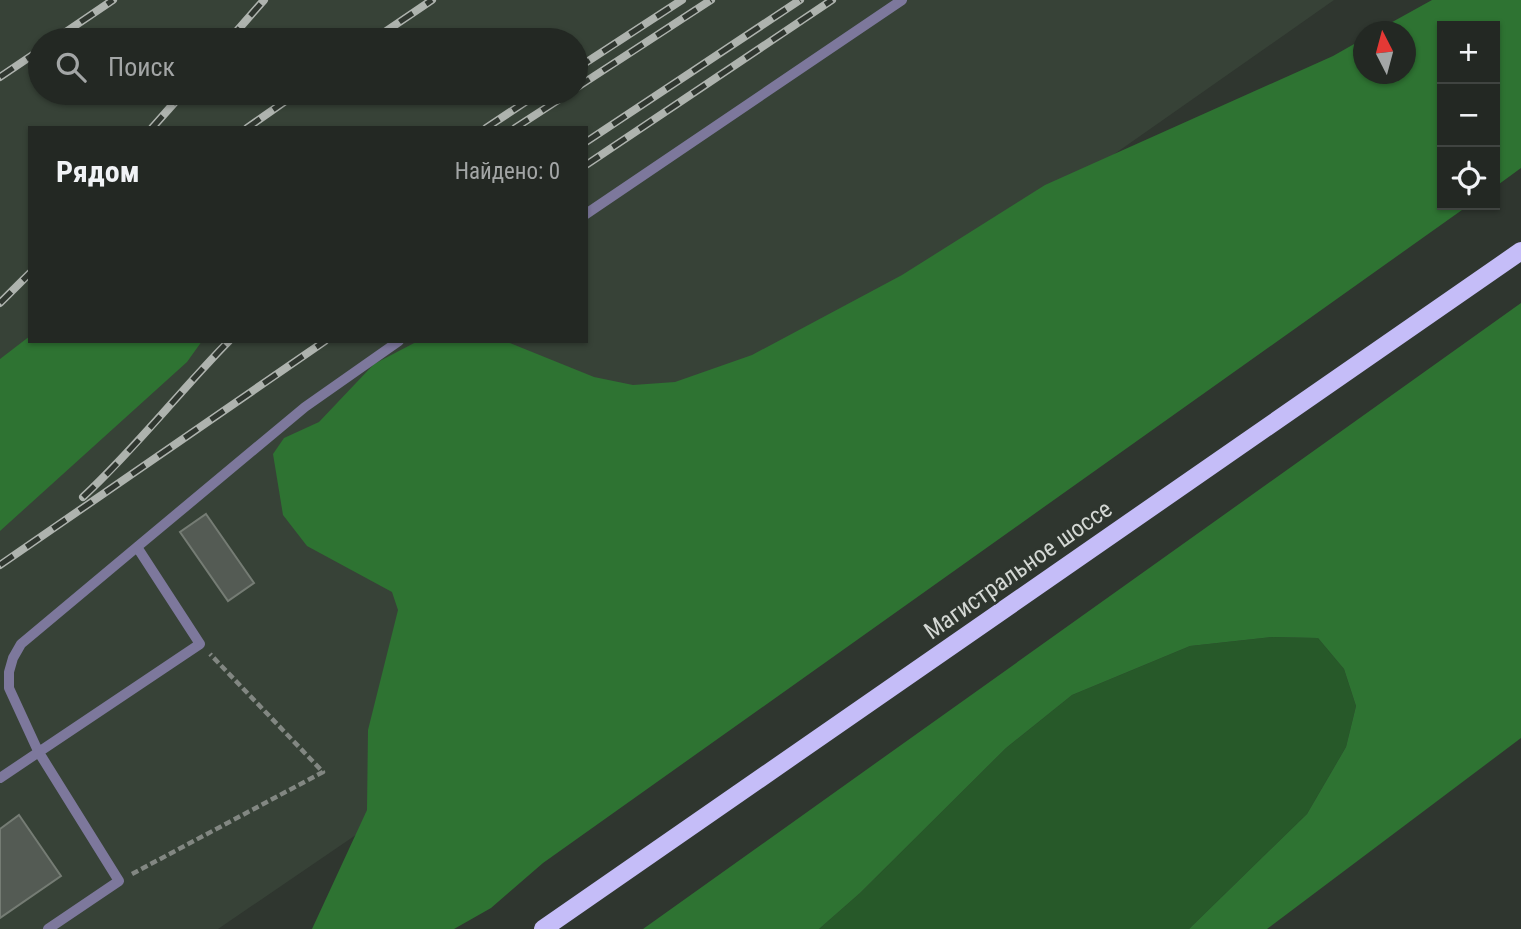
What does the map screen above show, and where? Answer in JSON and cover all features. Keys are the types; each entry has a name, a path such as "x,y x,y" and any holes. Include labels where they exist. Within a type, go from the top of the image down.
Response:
{"main road":[{"name":"Магистральное шоссе","path":"543,929 1521,251"}],"lane":[{"path":"588,213 902,0"},
{"path":"48,929 119,881 38,751 9,688 9,672 21,644 305,407 396,343"},
{"path":"0,778 200,644 137,547"}],"path":[{"path":"119,881 323,772 200,644"}],"shaded area":[{"path":"0,0 1334,0 504,582 577,684 218,929 0,929"}],"green space":[{"path":"1432,0 1521,0 1521,168 1500,183 1500,21 1437,21 1437,210 1462,210 543,863 491,908 454,929 312,929 367,810 368,730 398,610 392,592 307,546 283,515 273,454 284,438 319,422 374,364 414,343 510,343 594,377 633,385 675,382 752,355 902,275 1045,185 1353,45 1353,84 1416,84 1416,21 1394,21"},
{"path":"1521,303 1521,738 1267,929 1189,929 1307,814 1346,747 1356,706 1344,669 1318,638 1273,637 1190,646 1072,695 1006,748 860,893 819,929 643,929"},
{"path":"28,338 28,343 201,343 187,362 0,531 0,359"},
{"path":"1273,637 1318,638 1344,669 1356,706 1346,747 1307,814 1189,929 819,929 860,893 1006,748 1072,695 1190,646"}],"building":[{"path":"206,514 254,583 228,601 180,532"},
{"path":"19,815 61,876 0,918 0,829"}],"railway":[{"path":"72,28 113,0"},
{"path":"240,28 264,0"},
{"path":"391,28 432,0"},
{"path":"588,61 682,0"},
{"path":"588,80 711,0"},
{"path":"588,141 800,0"},
{"path":"588,164 832,0"},
{"path":"0,77 28,58"},
{"path":"154,126 172,105"},
{"path":"250,126 280,105"},
{"path":"489,126 521,105"},
{"path":"518,126 550,105"},
{"path":"0,303 28,275"},
{"path":"83,497 121,460 227,343"},
{"path":"0,565 322,343"}]}
